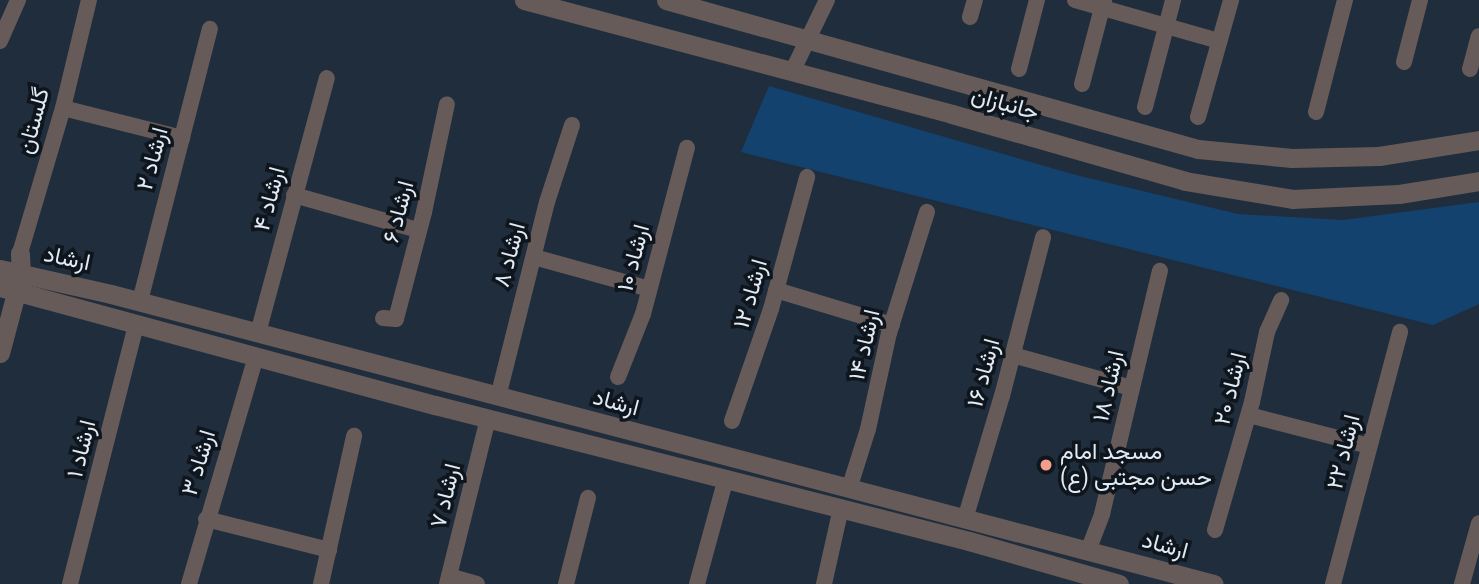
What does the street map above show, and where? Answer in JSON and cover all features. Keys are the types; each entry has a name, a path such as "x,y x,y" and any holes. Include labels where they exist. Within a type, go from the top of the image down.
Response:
{"street":[{"path":"0,41 18,0"},
{"name":"گلستان","path":"0,353 6,281 20,253 63,108 89,0"},
{"name":"جانبازان","path":"524,0 1185,181 1292,199 1399,194 1479,181"},
{"name":"جانبازان","path":"666,0 1198,149 1292,158 1379,156 1479,140"},
{"path":"792,72 827,0"},
{"path":"970,17 975,0"},
{"path":"1019,69 1037,0"},
{"path":"1075,0 1103,4 1219,41"},
{"path":"1145,107 1173,0"},
{"path":"1198,117 1231,0"},
{"path":"1316,112 1345,0"},
{"path":"1404,62 1420,0"},
{"path":"1082,84 1103,4"},
{"name":"ارشاد ۲","path":"139,301 210,29"},
{"path":"1470,69 1479,36"},
{"name":"ارشاد ۴","path":"258,333 327,78"},
{"name":"ارشاد ۶","path":"383,318 396,319 447,104"},
{"path":"63,108 182,138"},
{"name":"ارشاد ۸","path":"498,397 572,125"},
{"name":"ارشاد ۱۰","path":"618,377 631,350 687,148"},
{"name":"ارشاد ۱۲","path":"732,421 776,290 807,177"},
{"path":"294,195 418,230"},
{"name":"ارشاد ۱۴","path":"849,489 868,429 892,325 927,212"},
{"name":"ارشاد ۱۶","path":"965,519 1044,237"},
{"path":"534,257 649,289"},
{"name":"ارشاد ۱۸","path":"1088,551 1102,514 1160,271"},
{"name":"ارشاد","path":"6,281 139,301 498,397 789,484 841,508 1018,555 1084,579 1119,584"},
{"name":"ارشاد","path":"6,281 136,325 726,478 849,489 1214,584"},
{"path":"776,290 892,325"},
{"name":"ارشاد ۲۰","path":"1215,530 1249,415 1267,332 1281,300"},
{"name":"ارشاد ۱","path":"70,584 136,325"},
{"name":"ارشاد ۲۲","path":"1332,584 1400,332"},
{"path":"309,370 316,348"},
{"path":"1013,355 1131,388"},
{"name":"ارشاد ۳","path":"189,584 256,356"},
{"path":"551,433 556,413"},
{"path":"1249,415 1368,446"},
{"name":"ارشاد ۷","path":"448,580 488,418"},
{"path":"321,584 354,436"},
{"path":"697,584 726,478"},
{"path":"566,584 588,498"},
{"path":"824,584 841,508"},
{"path":"206,519 329,550"},
{"path":"1462,584 1479,523"},
{"path":"1018,555 1024,535"},
{"path":"448,580 477,584"}],"shaded area":[{"path":"769,86 1072,174 1238,214 1343,220 1479,202 1479,304 1433,325 741,152"}],"place":[{"name":"مسجد امام حسن مجتبی (ع)","path":"1046,465"}]}
